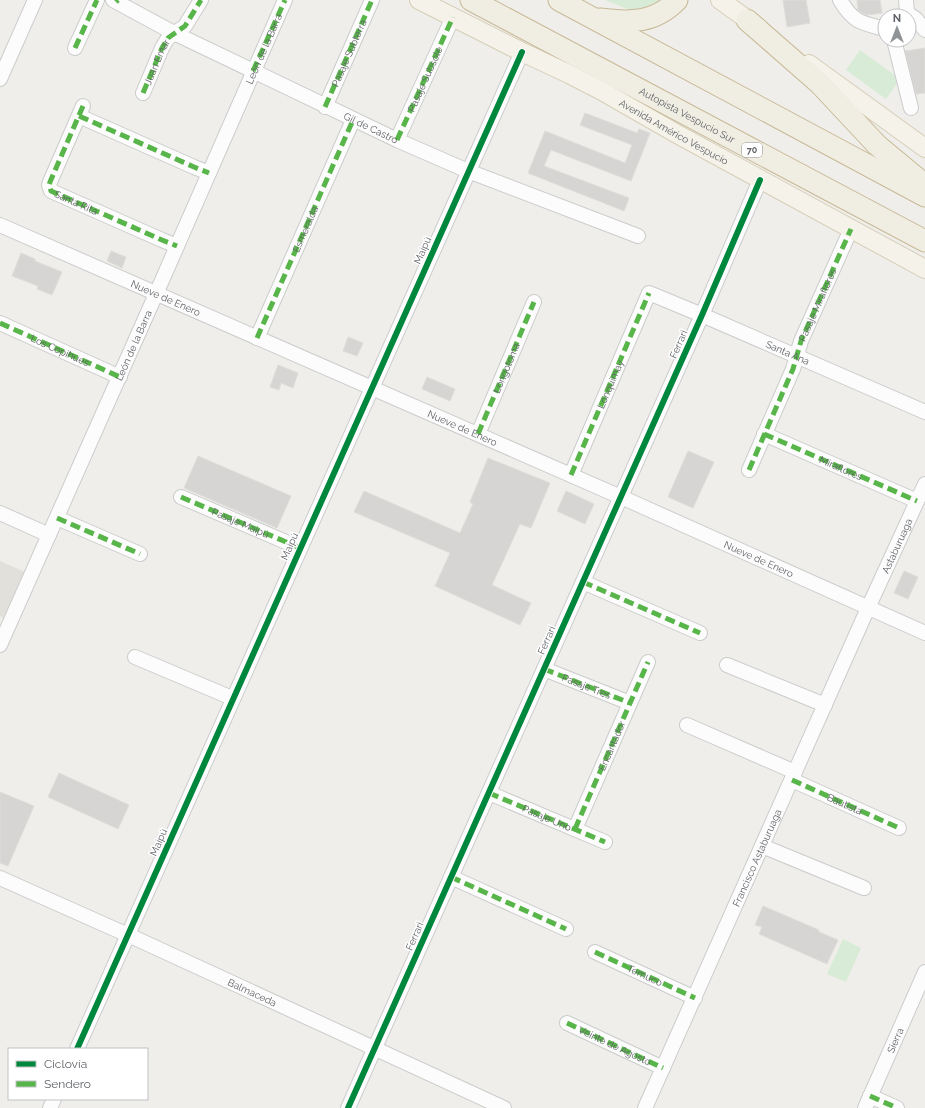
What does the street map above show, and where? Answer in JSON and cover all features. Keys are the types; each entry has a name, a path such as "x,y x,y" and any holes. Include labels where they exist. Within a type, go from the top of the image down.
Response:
{"highway":[{"name":"Autopista Vespucio Sur","path":"471,0 925,241"},
{"path":"559,0 925,196"},
{"path":"591,17 626,21 647,19 663,13 677,0"},
{"path":"747,20 819,83 877,145 925,185"}],"main road":[{"name":"Avenida Américo Vespucio","path":"419,0 602,91 760,180 925,268"},
{"path":"720,0 925,148"}],"street":[{"path":"0,79 35,0"},
{"path":"75,48 97,0"},
{"name":"Juan Emar","path":"143,93 162,48 168,38 185,26 201,0"},
{"name":"León de la Barra","path":"0,646 120,377 284,0"},
{"name":"Pasaje Subterra","path":"325,107 372,0"},
{"path":"840,0 847,12 855,19 861,23 877,27"},
{"name":"Gil de Castro","path":"116,1 174,33 325,107 397,140 468,171 638,236"},
{"name":"Pasaje Subsole","path":"397,140 453,17"},
{"path":"917,20 925,30"},
{"path":"896,48 911,108"},
{"name":"Maipú","path":"77,1048 232,698 522,52"},
{"name":"Santa Rita","path":"177,246 51,191 49,185 50,182 81,111 194,167 209,172"},
{"name":"Esmeralda","path":"257,338 353,120"},
{"name":"Ferrari","path":"348,1108 702,315 760,180"},
{"name":"Nueve de Enero","path":"0,226 478,434 925,633"},
{"name":"Pasaje Miraflores","path":"749,470 793,369 802,341 851,229"},
{"name":"Santa Ana","path":"649,293 925,412"},
{"name":"Lonquimay","path":"571,475 649,293"},
{"name":"Longotoma","path":"478,434 534,302"},
{"name":"Los Copihues","path":"0,323 120,377"},
{"name":"Miraflores","path":"764,434 917,502"},
{"name":"Astaburuaga","path":"868,608 925,484"},
{"name":"Pasaje Maipú","path":"181,498 300,548"},
{"path":"0,513 49,535"},
{"path":"57,518 140,554"},
{"path":"583,582 700,633"},
{"name":"Francisco Astaburuaga","path":"645,1108 868,608"},
{"path":"135,657 232,698"},
{"name":"Encantador","path":"575,830 648,662"},
{"path":"727,665 825,706"},
{"name":"Pasaje Tres","path":"544,669 630,703"},
{"name":"Bautista","path":"687,725 899,828"},
{"name":"Pasaje Uno","path":"489,793 605,842"},
{"path":"762,846 864,888"},
{"path":"451,877 566,929"},
{"name":"Balmaceda","path":"0,878 128,934 504,1108"},
{"name":"Temuco","path":"595,952 695,998"},
{"name":"Sierra","path":"868,1102 923,980"},
{"name":"Veinte de Agosto","path":"567,1023 663,1068"},
{"path":"868,1102 897,1108"}],"shaded area":[{"path":"0,561 25,572 3,618 0,616"}],"green space":[{"path":"605,0 661,0 652,9 632,11"},
{"path":"860,50 900,79 886,99 846,70"},
{"path":"843,939 861,948 846,982 827,974"}],"building":[{"path":"783,0 806,0 810,23 787,27"},
{"path":"857,0 880,0 881,8 877,8 877,14 867,15 858,10"},
{"path":"925,48 925,93 916,94 905,51"},
{"path":"585,113 637,133 639,129 650,133 631,181 551,150 544,166 629,198 624,211 528,173 545,131 625,163 632,145 580,125"},
{"path":"111,251 126,257 122,268 107,261"},
{"path":"21,253 35,259 35,261 62,272 52,295 37,289 38,286 12,276"},
{"path":"348,337 363,343 357,356 343,351"},
{"path":"278,365 298,373 293,388 281,383 279,390 270,387"},
{"path":"427,377 455,389 450,401 422,389"},
{"path":"688,451 714,462 693,508 668,497"},
{"path":"198,456 291,496 277,528 184,488"},
{"path":"488,458 550,483 531,528 520,524 492,585 531,603 520,625 435,586 450,553 354,512 364,491 460,533 473,504 470,502"},
{"path":"566,491 594,504 585,524 557,511"},
{"path":"904,571 918,577 908,599 894,593"},
{"path":"59,773 129,805 118,829 48,797"},
{"path":"0,792 34,806 8,866 0,863"},
{"path":"763,906 819,930 819,932 838,940 827,964 759,934 762,927 755,925"}],"marked path":[{"path":"75,48 97,0"},
{"path":"143,93 162,48 168,38 185,26 201,0"},
{"path":"253,71 285,0"},
{"path":"325,107 372,0"},
{"path":"397,140 453,17"},
{"path":"83,106 50,182 49,185 51,191 177,246"},
{"path":"79,116 209,173"},
{"path":"257,338 353,120"},
{"path":"749,470 793,369 801,341 851,229"},
{"path":"571,475 649,293"},
{"path":"478,434 534,302"},
{"path":"0,323 120,377"},
{"path":"764,434 917,501"},
{"path":"181,497 300,548"},
{"path":"57,518 140,554"},
{"path":"583,582 700,633"},
{"path":"575,829 648,662"},
{"path":"544,669 630,703"},
{"path":"792,780 899,828"},
{"path":"489,793 605,842"},
{"path":"451,877 566,929"},
{"path":"595,952 695,998"},
{"path":"567,1023 663,1068"},
{"path":"870,1096 897,1108"}],"cycle path":[{"path":"77,1048 522,52"},
{"path":"348,1108 702,315 760,180"}]}
